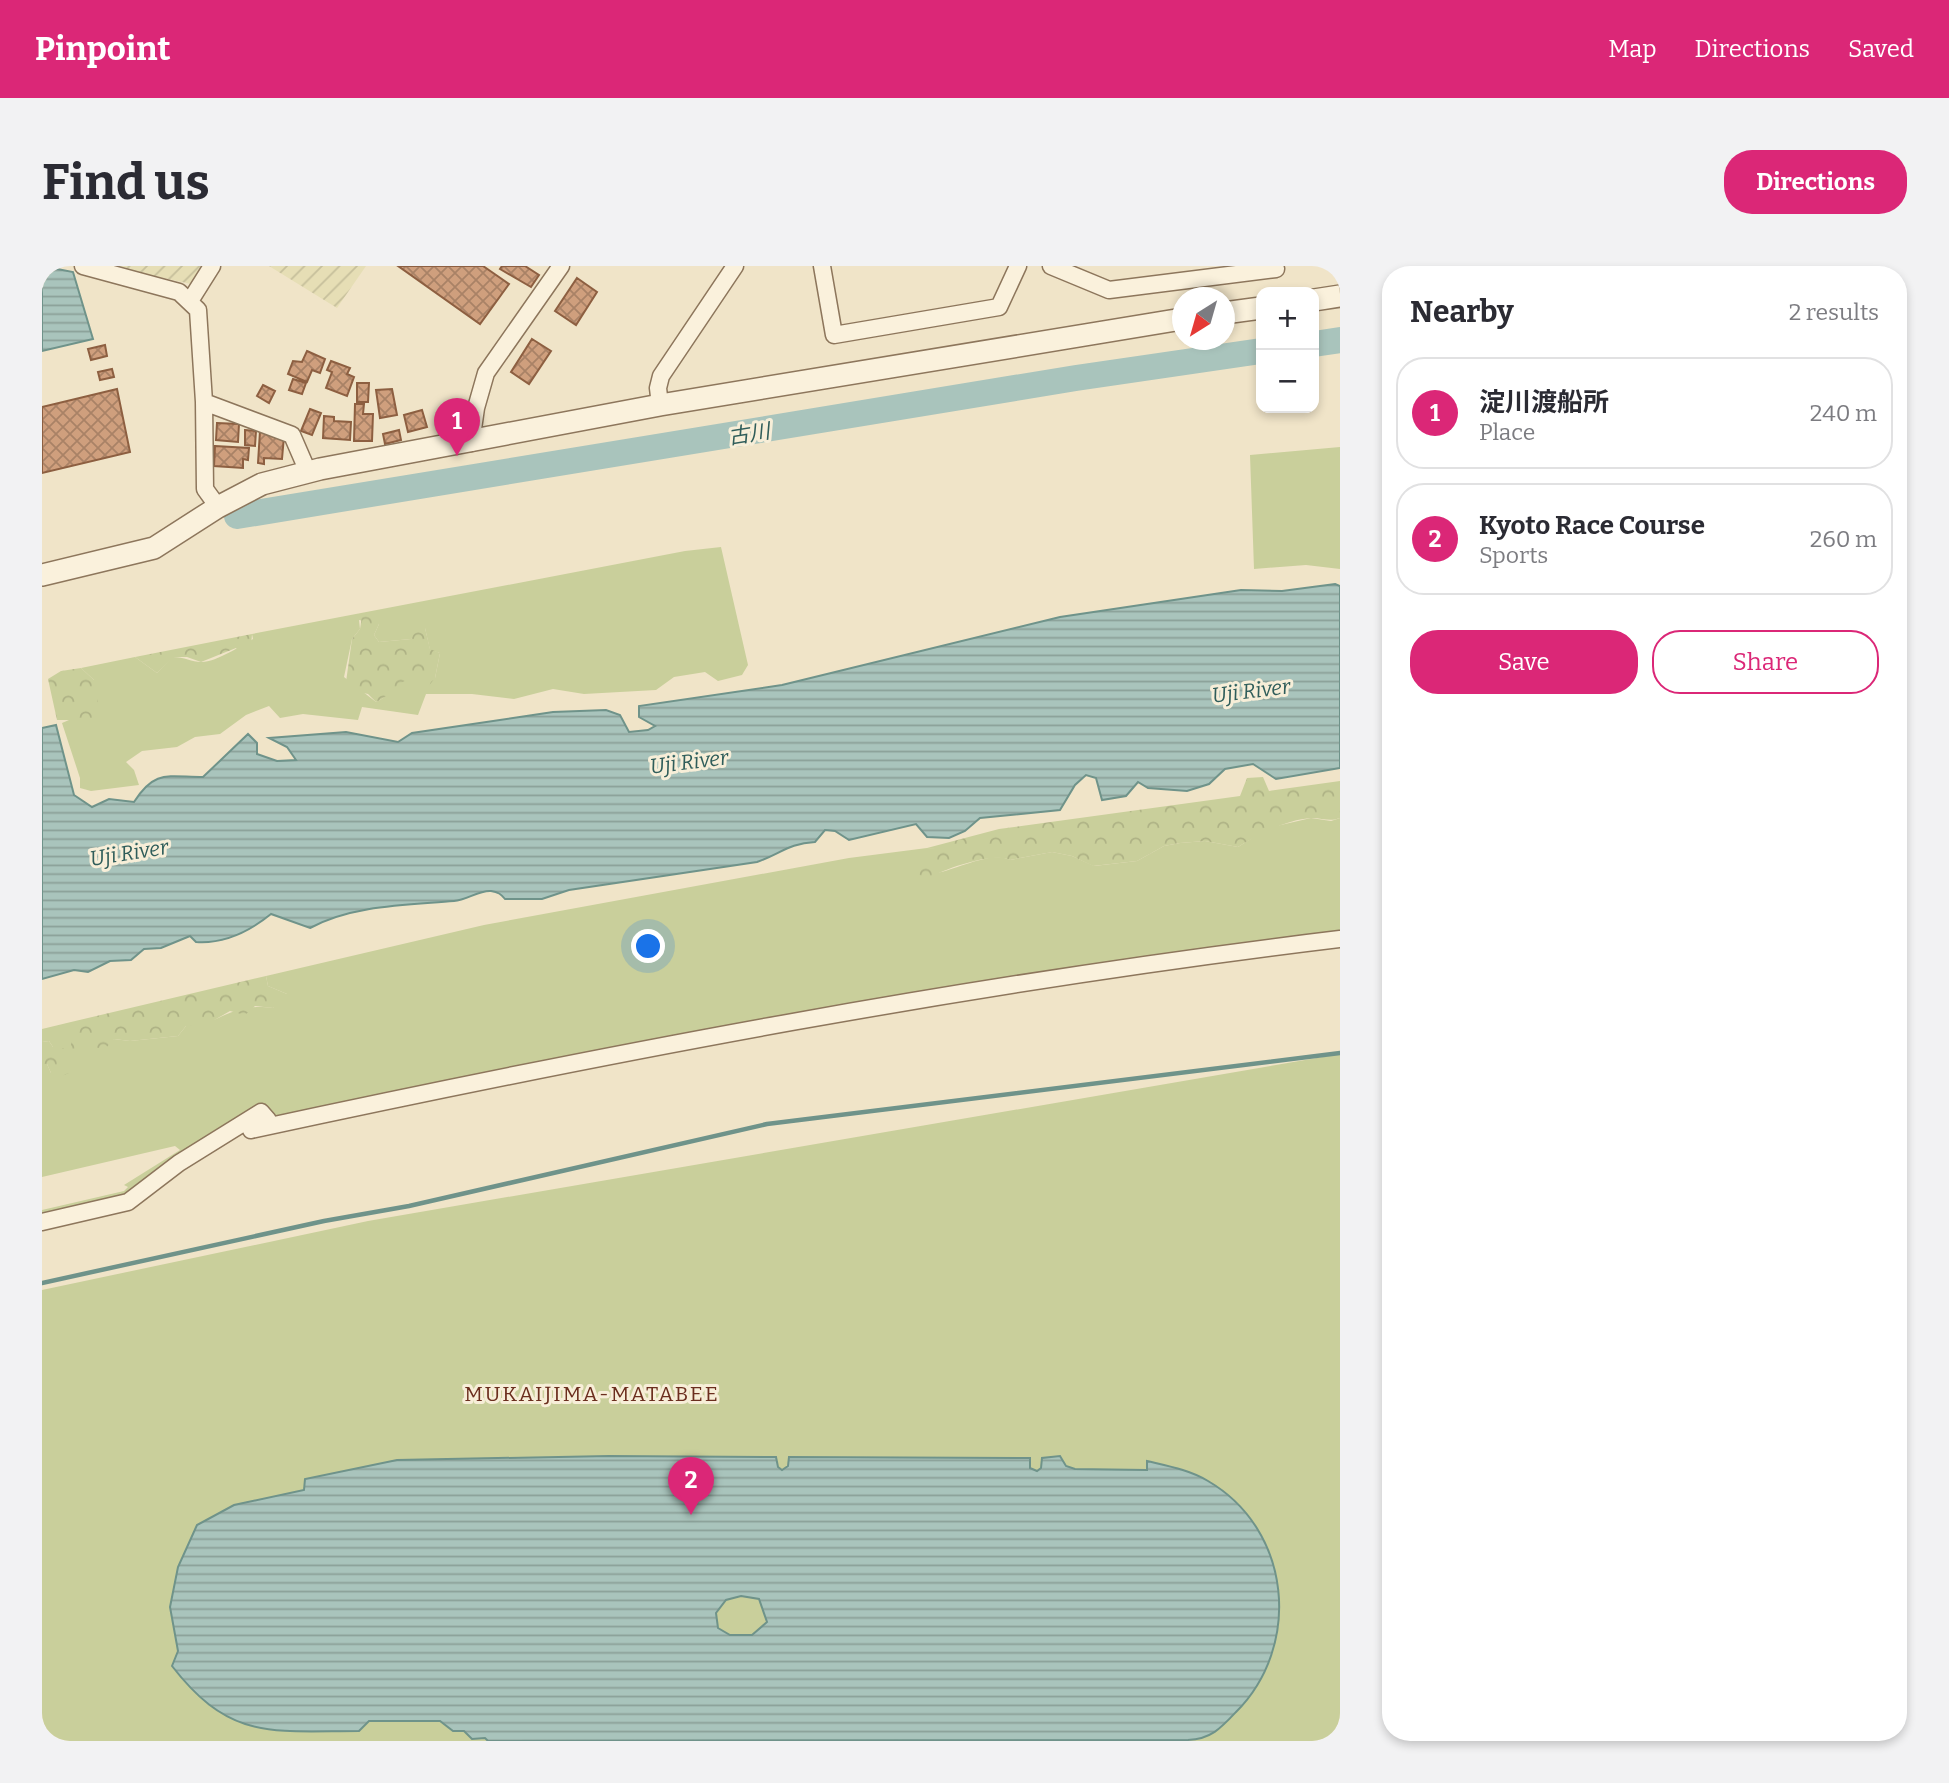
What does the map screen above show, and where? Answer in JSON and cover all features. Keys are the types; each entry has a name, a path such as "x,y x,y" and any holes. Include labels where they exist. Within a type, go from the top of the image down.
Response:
{"street":[{"path":"83,266 178,292 198,310 204,402 205,489 218,507"},
{"path":"190,300 212,266"},
{"path":"471,443 476,408 486,373 561,266"},
{"path":"660,405 658,388 661,376 735,266"},
{"path":"822,266 834,335 999,307 1018,266"},
{"path":"1051,266 1109,290 1276,269"},
{"path":"1319,299 1340,296"},
{"path":"1235,311 1256,308"},
{"path":"42,576 154,548 218,507 262,484 308,472 660,405 1172,321"},
{"path":"204,402 292,435 308,472"},
{"path":"42,1222 128,1202 178,1163 261,1112 268,1120 251,1130 518,1073 871,1007 1162,961 1340,939"}],"shaded area":[{"path":"109,266 203,266 191,284"},
{"path":"269,266 366,266 337,308"}],"green space":[{"path":"1340,447 1340,569 1306,565 1254,569 1250,455"},
{"path":"721,547 748,665 742,675 718,681 705,672 674,677 656,690 584,694 553,689 514,699 472,694 426,694 418,715 362,707 358,720 303,714 280,718 269,706 246,715 220,734 195,737 177,747 142,751 126,762 134,770 139,785 91,791 80,788 80,778 62,723 69,720 94,680 81,668 135,657 157,673 173,657 206,662 220,657 253,639 252,634 685,551","holes":["359,620 379,624 374,635 379,642 411,639 425,628 430,650 440,653 435,678 415,677 401,680 376,702 344,677 352,639 360,629"]},
{"path":"362,616 376,617 379,624 374,635 379,642 411,639 417,628 425,628 430,649 440,653 435,678 427,688 421,679 412,679 400,683 376,702 368,694 345,689 352,639 360,629"},
{"path":"252,634 251,646 241,653 236,648 201,662 187,657 174,657 157,673 135,657"},
{"path":"81,668 94,680 100,716 78,728 69,720 57,720 48,679 61,671"},
{"path":"1263,777 1269,791 1340,781 1340,818 1293,821 1238,847 1205,841 1164,846 1137,861 1093,866 1072,856 1052,852 1010,860 980,860 942,871 925,880 915,870 921,857 939,855 943,850 927,848 999,829 1240,796 1247,778"},
{"path":"1311,818 1331,821 1340,818 1340,939 1162,961 251,1130 261,1112 128,1202 42,1222 42,1210 124,1191 128,1187 124,1185 180,1150 175,1146 42,1177 42,1064 47,1064 51,1073 53,1047 49,1041 42,1042 42,1029 71,1022 71,1046 93,1047 114,1039 130,1041 178,1036 186,1026 208,1022 246,1008 273,1008 287,994 268,986 266,976 484,925 849,858 927,848 944,849 936,873 994,857 1010,860 1052,852 1072,856 1094,866 1137,861 1164,846 1180,843 1205,841 1238,847 1268,828"},
{"path":"266,976 268,986 287,994 287,1000 273,1008 255,1006 245,1015 230,1011 204,1026 186,1026 178,1036 130,1041 114,1039 105,1049 93,1047 75,1056 71,1046 71,1022"},
{"path":"49,1041 53,1047 68,1049 74,1071 59,1077 51,1073 47,1064 42,1064 42,1042"},
{"path":"1340,1054 1340,1741 42,1741 42,1290 368,1221"}],"water":[{"path":"42,266 73,272 93,339 42,351"},
{"name":"Uji River","path":"1335,584 1340,586 1340,768 1276,779 1253,764 1225,769 1209,784 1187,791 1148,788 1138,782 1126,796 1102,800 1096,778 1086,775 1075,785 1060,810 980,818 965,831 949,838 927,837 916,824 849,840 835,831 825,830 815,842 791,847 757,862 569,890 542,899 505,899 497,893 486,891 454,901 362,910 326,920 310,928 271,914 245,931 226,939 196,942 190,936 161,948 144,949 131,960 110,961 88,972 74,970 42,979 42,728 56,725 74,795 92,807 109,799 134,802 149,784 163,777 203,777 248,734 257,743 257,754 277,761 296,760 287,747 269,738 346,732 398,742 412,733 553,712 606,710 620,715 629,732 648,730 655,726 639,717 639,706 782,685 1060,617 1241,590 1282,591"},
{"path":"609,1456 776,1457 778,1467 782,1470 788,1466 789,1457 1030,1458 1030,1468 1037,1471 1041,1468 1042,1458 1060,1456 1066,1466 1075,1469 1147,1470 1147,1461 1201,1477 1236,1502 1257,1528 1271,1558 1278,1590 1278,1623 1271,1655 1257,1685 1220,1728 1209,1735 1188,1740 488,1741 485,1738 472,1739 464,1731 453,1731 440,1721 369,1721 359,1731 277,1730 234,1720 213,1708 172,1666 178,1651 170,1607 178,1567 197,1525 234,1505 304,1490 305,1479 397,1460","holes":["741,1596 759,1599 767,1622 752,1635 730,1635 718,1628 716,1613 726,1600"]}],"building":[{"path":"398,266 483,266 509,284 480,324"},
{"path":"502,266 525,266 539,275 531,287 500,269"},
{"path":"577,278 597,292 576,325 555,311"},
{"path":"532,339 551,351 529,384 511,372"},
{"path":"105,345 107,356 91,360 88,349"},
{"path":"307,351 325,359 320,373 312,370 307,382 288,374 293,361 302,362"},
{"path":"331,361 350,368 347,374 354,377 347,396 326,388 332,372 327,370"},
{"path":"112,369 114,377 100,380 98,372"},
{"path":"293,379 306,383 302,394 289,390"},
{"path":"357,383 369,383 368,402 357,402"},
{"path":"263,385 275,391 269,403 257,396"},
{"path":"117,389 130,452 42,473 42,407"},
{"path":"392,389 397,415 380,418 376,390"},
{"path":"355,404 364,404 363,414 373,414 372,441 354,441"},
{"path":"310,409 321,413 312,435 301,431"},
{"path":"422,410 427,427 408,432 404,415"},
{"path":"324,416 334,417 334,421 351,422 350,440 323,438"},
{"path":"217,423 239,424 238,442 216,440"},
{"path":"245,430 256,431 255,446 245,445"},
{"path":"399,430 401,440 385,444 383,434"},
{"path":"260,431 284,436 282,459 264,458 264,464 258,463"},
{"path":"215,446 249,448 248,460 243,459 243,468 214,466"}],"waterway":[{"name":"古川","path":"1319,343 1340,340"},
{"name":"古川","path":"237,516 1076,378 1256,352"},
{"path":"42,1283 324,1221 409,1206 767,1124 1340,1053"}],"place":[{"name":"淀川渡船所","path":"457,456"},
{"name":"Kyoto Race Course","path":"691,1515"}],"district":[{"name":"MUKAIJIMA-MATABEE","path":"592,1394"}]}
